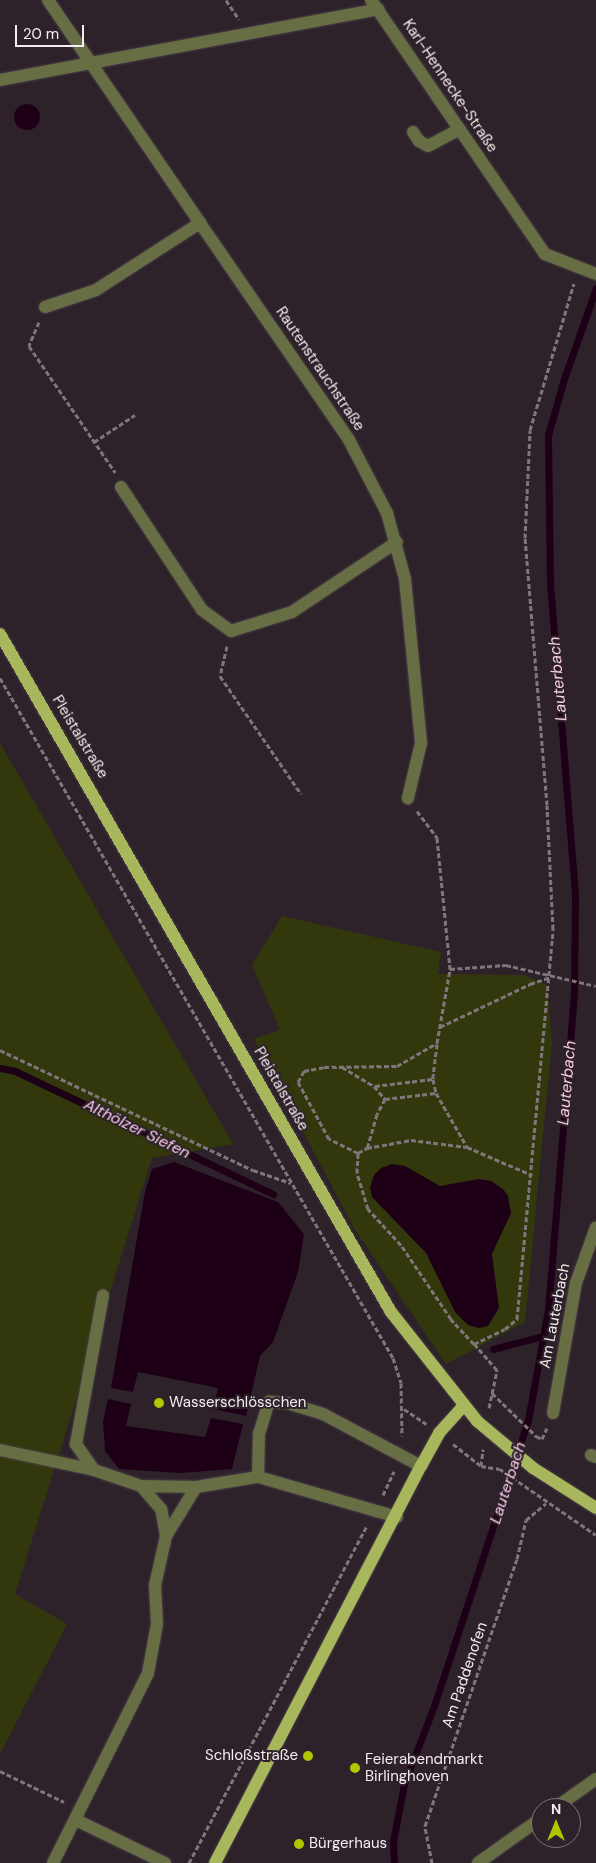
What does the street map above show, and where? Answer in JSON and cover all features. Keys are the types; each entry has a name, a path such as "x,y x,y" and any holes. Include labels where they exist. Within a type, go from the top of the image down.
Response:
{"main road":[{"name":"Pleistalstraße","path":"0,634 108,818 317,1186 391,1312 463,1406 503,1444 533,1468 596,1508"},
{"path":"214,1863 421,1466 439,1433 463,1406"}],"street":[{"name":"Rautenstrauchstraße","path":"48,0 349,440 387,512 405,579 420,742 408,798"},
{"name":"Karl-Hennecke-Straße","path":"0,80 374,5 545,254 587,271"},
{"path":"413,132 419,141 428,146 460,129"},
{"path":"45,307 96,290 200,223"},
{"path":"122,487 202,610 231,631 292,612 396,542"},
{"name":"Am Lauterbach","path":"554,1412 576,1282 596,1227"},
{"path":"94,1470 76,1444 103,1295"},
{"path":"258,1476 260,1434 269,1402 287,1403 323,1414 421,1466"},
{"path":"0,1450 94,1470 141,1486 196,1487 258,1476 375,1509 396,1517"},
{"path":"141,1486 161,1509 166,1536"},
{"path":"53,1863 79,1815 148,1673 157,1624 155,1585 166,1536 196,1487"},
{"path":"570,1798 596,1779"},
{"path":"79,1815 165,1863"},
{"path":"478,1863 531,1825"}],"path":[{"path":"474,1344 505,1329 517,1319 551,977 554,929 547,805 525,538 530,430 587,271"},
{"path":"45,307 29,346 122,487"},
{"path":"94,442 135,415"},
{"path":"231,631 220,676 301,794"},
{"path":"0,678 393,1358 401,1383 404,1409 399,1455 375,1509 189,1863"},
{"path":"408,798 437,838 450,969 437,1043 433,1079 436,1093 467,1147"},
{"path":"450,969 506,965 596,986"},
{"path":"440,1028 530,984 551,977"},
{"path":"358,1153 329,1139 298,1082 304,1072 342,1067 397,1066 437,1043"},
{"path":"0,1050 254,1170 292,1183 317,1186"},
{"path":"342,1067 374,1086 385,1099"},
{"path":"374,1086 433,1079"},
{"path":"385,1099 436,1093"},
{"path":"367,1148 376,1114 385,1099"},
{"path":"358,1153 367,1148 411,1140 467,1147 532,1175"},
{"path":"358,1153 357,1173 368,1209 401,1245 451,1319 496,1370 492,1392 508,1411 542,1439"},
{"path":"481,1466 500,1469 546,1503 596,1534"},
{"name":"Am Paddenofen","path":"432,1863 425,1826 517,1559 526,1520 546,1503"},
{"path":"0,1771 79,1815"}],"green space":[{"path":"0,743 233,1144 152,1158 15,1594 67,1624 0,1754"},
{"path":"282,916 441,952 438,974 524,975 547,985 552,1042 525,1322 446,1364 355,1230 254,1039 280,1030 252,965"}],"shaded area":[{"path":"27,104 36,108 40,117 36,126 27,130 18,126 14,117 18,108"},
{"path":"174,1162 278,1202 304,1234 298,1272 273,1342 260,1356 246,1416 213,1409 218,1388 138,1372 133,1392 111,1388 145,1192 152,1169"},
{"path":"392,1164 405,1166 440,1186 479,1179 491,1181 503,1189 508,1196 511,1213 492,1254 499,1308 488,1326 479,1328 468,1325 455,1312 426,1253 372,1197 370,1187 374,1175 381,1168"},
{"path":"108,1399 131,1404 126,1426 205,1437 211,1418 243,1424 232,1469 181,1473 119,1469 105,1451 103,1421"}],"waterway":[{"name":"Lauterbach","path":"394,1863 393,1842 404,1784 434,1706 528,1420 548,1310 574,994 575,894 550,581 548,435 564,379 596,288"},
{"name":"Althölzer Siefen","path":"0,1068 15,1071 273,1194"},
{"name":"Althölzer Siefen","path":"493,1349 543,1336"}],"place":[{"name":"Wasserschlösschen","path":"159,1403"},
{"name":"Schloßstraße","path":"308,1756"},
{"name":"Feierabendmarkt Birlinghoven","path":"355,1768"},
{"name":"Bürgerhaus","path":"299,1844"}]}
